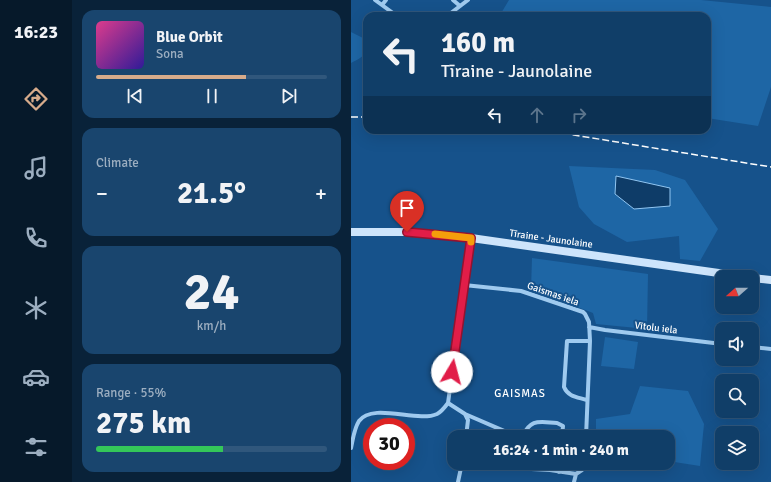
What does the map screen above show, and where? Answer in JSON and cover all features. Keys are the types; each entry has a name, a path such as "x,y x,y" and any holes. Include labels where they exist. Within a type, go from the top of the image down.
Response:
{"main road":[{"name":"Tīraine - Jaunolaine","path":"351,232 407,232 471,238 715,272"},
{"path":"759,279 771,280"}],"street":[{"path":"375,0 392,12"},
{"path":"382,5 386,0"},
{"path":"453,0 460,6"},
{"path":"452,12 468,0"},
{"path":"351,448 357,426 362,418 368,414 378,413 428,416 437,414 448,404 471,238"},
{"name":"Gaismas iela","path":"464,285 518,291 583,312 585,314 589,327 590,341 586,430"},
{"name":"Vītolu iela","path":"589,327 715,343"},
{"path":"587,400 572,396 566,392 564,387 567,341 590,341"},
{"path":"759,348 771,349"},
{"path":"448,404 465,414 502,430"},
{"path":"465,414 468,420 467,430"},
{"path":"526,430 531,424 536,422 557,423 563,426 563,430"},
{"path":"458,482 461,470"},
{"path":"540,470 575,474 582,470"},
{"path":"574,482 575,474"}],"shaded area":[{"path":"509,0 701,0 771,7 771,87 758,126 711,119 711,12 502,12"},
{"path":"351,32 363,38 363,56 351,63"},
{"path":"569,166 655,170 685,180 718,229 700,261 680,259 679,236 627,242 594,224 579,207"},
{"path":"616,176 670,188 670,206 634,209 615,194"},
{"path":"532,258 648,274 647,329 596,324 593,313 531,289"},
{"path":"605,337 638,342 634,369 601,366"},
{"path":"640,386 688,391 704,424 700,466 675,462 675,430 596,430 596,419 630,414"}],"railway":[{"path":"351,117 363,117"},
{"path":"568,134 771,167"}],"slow traffic":[{"path":"435,234 471,238 471,242"}],"district":[{"name":"GAISMAS","path":"520,393"}],"route":[{"path":"407,232 471,238 452,372"}]}
